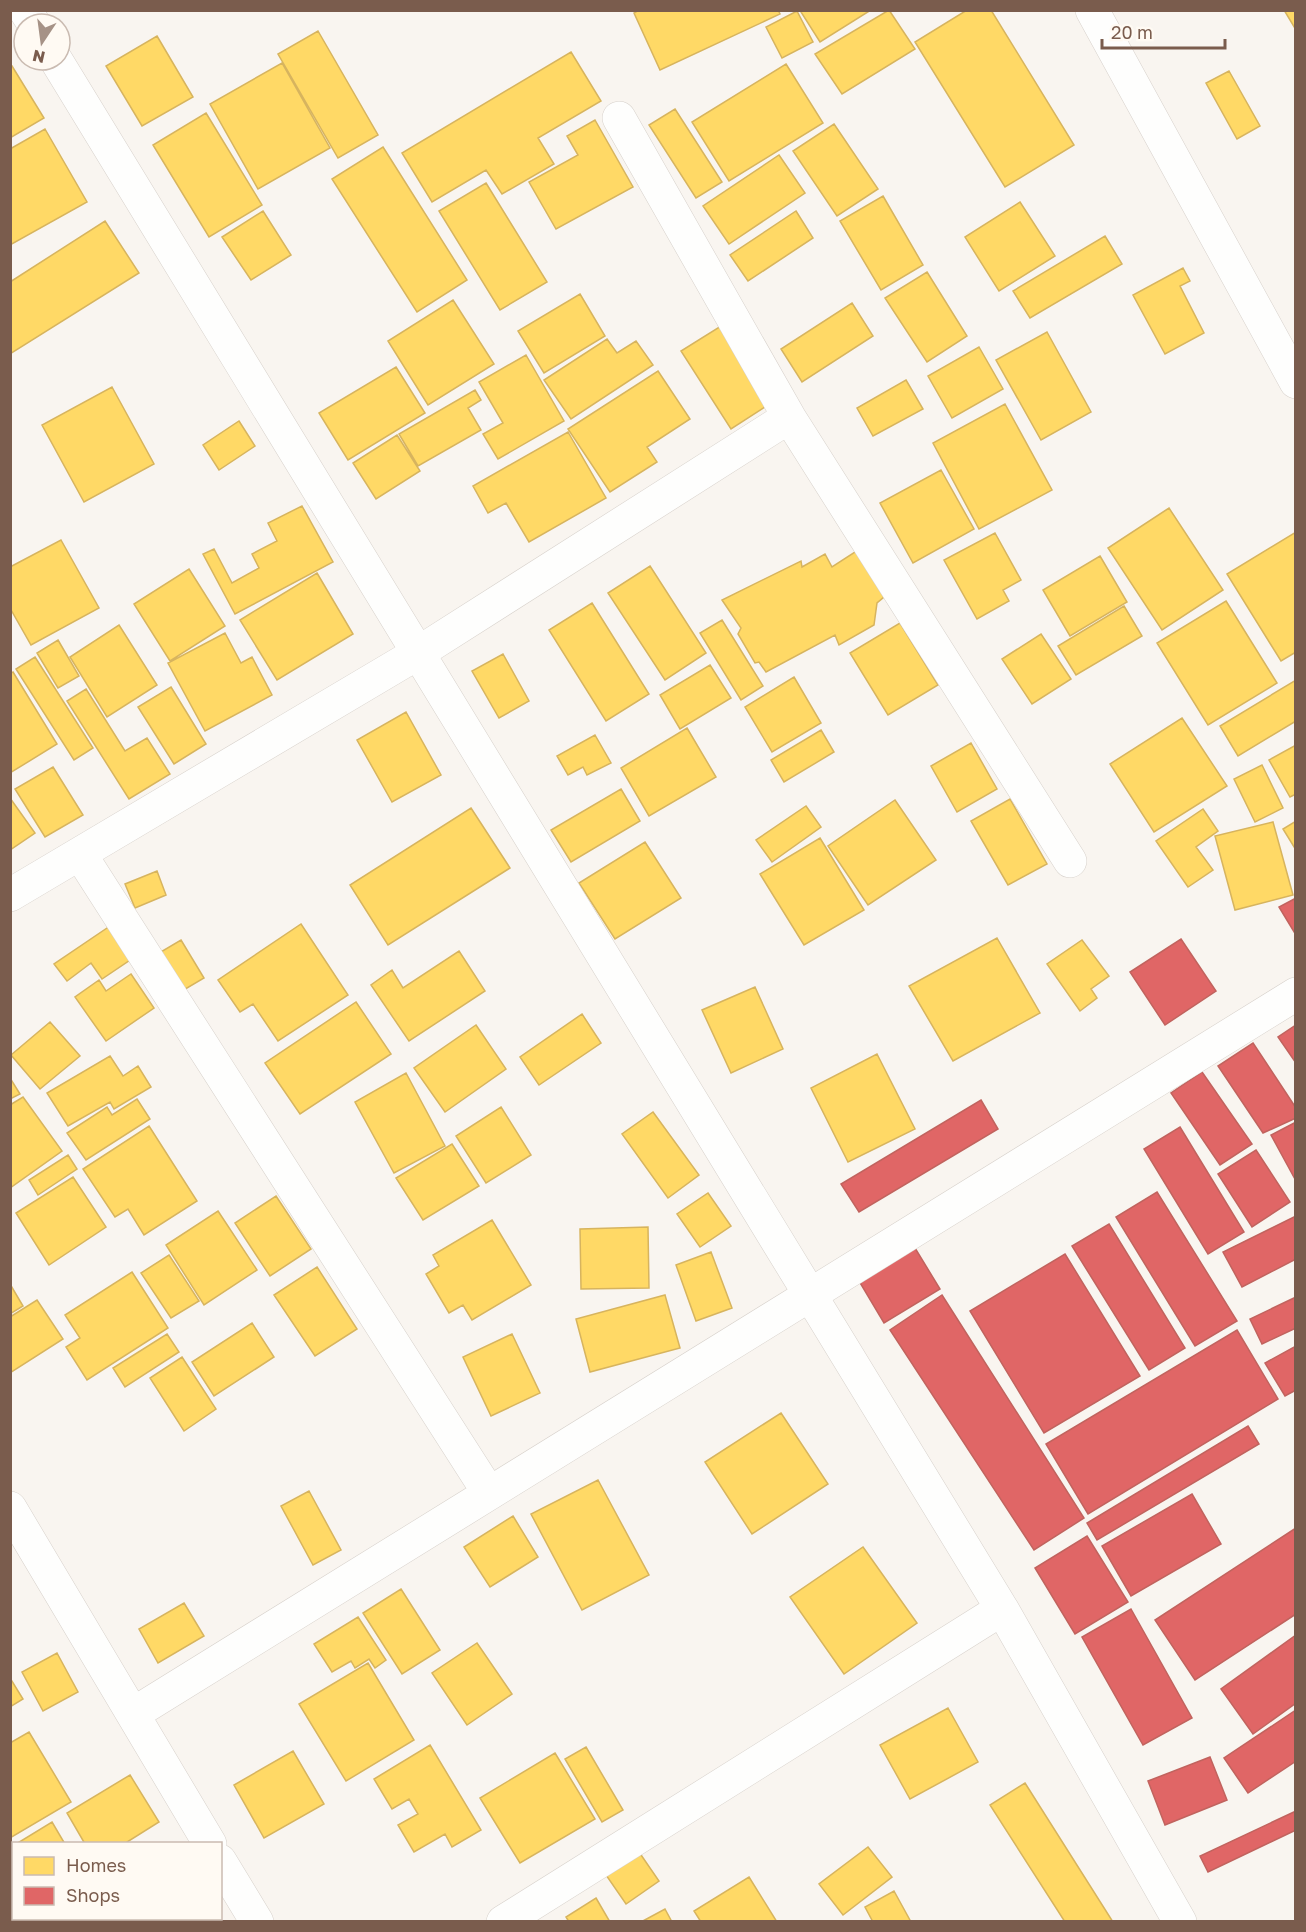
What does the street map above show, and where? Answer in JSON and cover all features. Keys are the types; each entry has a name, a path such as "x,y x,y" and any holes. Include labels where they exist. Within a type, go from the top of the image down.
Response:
{"street":[{"path":"1092,10 1296,382"},
{"path":"63,72 1002,1609 1180,1922"},
{"path":"619,118 789,417 1070,861"},
{"path":"10,895 418,653 789,417"},
{"path":"80,854 489,1493"},
{"path":"133,1714 1296,994"},
{"path":"10,1508 209,1842"},
{"path":"503,1922 1002,1609"},
{"path":"222,1864 256,1922"}],"building: Homes":[{"path":"639,10 778,10 780,14 660,70 634,13"},
{"path":"804,10 871,10 820,42 801,12"},
{"path":"889,10 915,49 842,94 815,54"},
{"path":"967,10 991,10 1074,145 1005,187 915,42"},
{"path":"1284,10 1296,10 1296,30"},
{"path":"797,11 813,42 782,58 766,27"},
{"path":"318,31 378,135 338,158 278,54"},
{"path":"157,36 193,97 142,126 106,66"},
{"path":"571,52 601,101 538,138 554,164 502,194 486,170 432,202 402,153"},
{"path":"282,63 330,148 258,189 210,104"},
{"path":"786,64 823,123 729,181 692,122"},
{"path":"12,66 12,72 16,72 44,118 10,138 10,67"},
{"path":"1229,71 1260,126 1237,139 1206,83"},
{"path":"675,109 722,182 696,198 649,125"},
{"path":"206,113 262,205 209,237 153,145"},
{"path":"595,120 633,187 556,229 529,182 578,155 567,136"},
{"path":"834,124 878,189 837,216 793,151"},
{"path":"45,129 87,202 10,245 10,149"},
{"path":"383,147 467,280 417,312 332,179"},
{"path":"779,155 805,193 729,244 703,206"},
{"path":"486,183 547,282 500,310 439,211"},
{"path":"883,196 923,265 881,290 840,221"},
{"path":"1020,202 1055,256 999,291 965,237"},
{"path":"263,211 291,255 251,280 222,237"},
{"path":"796,211 813,238 748,281 730,255"},
{"path":"105,221 139,273 10,354 10,282"},
{"path":"1105,236 1122,264 1030,318 1013,291"},
{"path":"1183,268 1190,281 1180,286 1204,333 1165,354 1133,295"},
{"path":"927,272 967,336 927,362 885,298"},
{"path":"580,294 605,336 544,373 518,331"},
{"path":"453,300 494,364 428,405 388,341"},
{"path":"852,303 873,336 802,382 781,349"},
{"path":"721,326 771,403 731,429 681,351"},
{"path":"1047,332 1091,412 1041,440 996,360"},
{"path":"607,339 617,353 636,341 653,365 571,419 544,380"},
{"path":"979,347 1003,389 952,418 928,376"},
{"path":"526,355 564,421 498,459 483,434 503,423 479,382"},
{"path":"396,367 425,413 348,460 319,413"},
{"path":"658,371 690,419 647,447 657,462 610,492 568,429"},
{"path":"906,380 923,409 873,436 857,408"},
{"path":"112,387 154,464 84,502 42,425"},
{"path":"475,390 481,400 468,408 481,430 418,466 399,434"},
{"path":"1005,404 1052,490 979,529 933,443"},
{"path":"239,421 255,446 219,470 203,445"},
{"path":"568,432 606,498 529,542 506,503 488,513 473,486"},
{"path":"397,435 420,471 376,499 353,463"},
{"path":"941,470 974,529 913,563 880,503"},
{"path":"302,506 333,562 235,614 203,554 214,549 232,583 259,568 252,554 277,541 268,523"},
{"path":"1169,508 1223,590 1162,630 1108,548"},
{"path":"1296,532 1296,652 1281,661 1227,574"},
{"path":"995,533 1021,580 1003,590 1009,601 977,619 944,560"},
{"path":"61,540 99,608 31,645 10,608 10,567"},
{"path":"858,550 884,597 877,603 874,625 839,645 835,635 766,672 759,662 755,663 738,634 741,628 722,600 801,561 802,567 825,554 832,567"},
{"path":"1100,556 1127,602 1070,636 1043,590"},
{"path":"650,566 706,653 665,680 608,593"},
{"path":"189,569 225,626 170,661 134,604"},
{"path":"317,573 353,634 277,680 240,620"},
{"path":"1226,601 1277,683 1208,725 1157,643"},
{"path":"592,603 649,694 606,721 549,630"},
{"path":"1124,606 1142,636 1076,675 1058,646"},
{"path":"722,620 763,686 741,700 700,633"},
{"path":"900,623 938,685 888,715 850,653"},
{"path":"119,625 157,685 107,717 70,657"},
{"path":"225,633 241,663 252,657 272,695 205,731 168,663"},
{"path":"1041,634 1071,679 1032,704 1002,659"},
{"path":"58,640 79,676 58,688 37,653"},
{"path":"503,654 529,701 499,718 472,671"},
{"path":"35,657 93,748 74,760 16,669"},
{"path":"710,665 731,698 680,729 660,695"},
{"path":"13,672 57,744 10,773 10,674"},
{"path":"794,677 821,723 772,752 745,707"},
{"path":"1296,680 1296,721 1238,756 1220,726"},
{"path":"171,687 206,744 174,764 138,707"},
{"path":"86,689 125,751 147,738 170,774 129,799 67,701"},
{"path":"406,712 441,775 392,802 357,740"},
{"path":"1182,718 1227,786 1154,832 1110,764"},
{"path":"687,728 716,777 649,816 621,768"},
{"path":"821,730 834,752 784,782 771,760"},
{"path":"595,735 611,763 587,775 583,767 568,775 557,756"},
{"path":"971,743 997,789 957,812 931,766"},
{"path":"1296,745 1296,794 1290,797 1269,760"},
{"path":"1262,765 1283,808 1255,822 1234,779"},
{"path":"53,767 83,815 45,837 15,789"},
{"path":"621,789 640,821 571,862 551,830"},
{"path":"10,798 35,833 10,850"},
{"path":"1010,799 1047,864 1008,885 971,821"},
{"path":"895,800 936,860 868,905 828,846"},
{"path":"806,806 821,827 772,862 756,840"},
{"path":"471,808 510,868 388,945 350,885"},
{"path":"1203,809 1218,831 1196,847 1213,870 1188,887 1156,841"},
{"path":"1296,821 1296,850 1283,829"},
{"path":"1273,822 1293,895 1235,910 1215,836"},
{"path":"820,838 864,910 804,945 760,874"},
{"path":"645,842 681,898 615,939 579,883"},
{"path":"157,871 166,895 135,908 125,884"},
{"path":"113,924 136,956 102,979 91,963 67,981 54,964"},
{"path":"301,924 348,995 278,1041 253,1004 240,1012 218,980"},
{"path":"997,938 1040,1013 953,1061 909,986"},
{"path":"181,940 204,978 182,991 159,953"},
{"path":"1082,940 1109,976 1091,989 1097,998 1080,1011 1047,964"},
{"path":"459,951 485,991 409,1041 371,985 392,970 403,988"},
{"path":"131,974 154,1008 106,1041 75,997 99,980 106,991"},
{"path":"755,987 783,1049 731,1073 702,1010"},
{"path":"356,1002 391,1054 300,1114 265,1063"},
{"path":"582,1014 601,1043 539,1085 520,1057"},
{"path":"50,1022 80,1056 40,1089 11,1055"},
{"path":"476,1025 506,1069 445,1112 414,1068"},
{"path":"877,1054 915,1129 848,1162 811,1088"},
{"path":"110,1056 123,1076 138,1066 151,1087 114,1109 110,1102 68,1126 47,1093"},
{"path":"406,1073 445,1146 394,1173 355,1102"},
{"path":"10,1078 20,1094 10,1099"},
{"path":"23,1097 62,1151 10,1188 10,1105"},
{"path":"137,1099 150,1119 86,1160 67,1133 107,1107 112,1115"},
{"path":"501,1107 531,1155 486,1183 456,1136"},
{"path":"653,1112 699,1175 668,1198 622,1134"},
{"path":"149,1126 197,1201 144,1235 128,1209 115,1217 83,1169"},
{"path":"452,1144 479,1186 423,1220 396,1178"},
{"path":"68,1155 77,1169 38,1195 29,1180"},
{"path":"73,1177 106,1227 49,1265 16,1213"},
{"path":"708,1193 731,1226 700,1247 677,1214"},
{"path":"276,1196 311,1249 270,1276 235,1223"},
{"path":"218,1211 257,1270 204,1305 166,1245"},
{"path":"492,1220 531,1285 472,1320 463,1305 449,1313 426,1274 439,1266 433,1255"},
{"path":"648,1227 649,1288 581,1289 580,1229"},
{"path":"711,1252 732,1308 696,1321 676,1265"},
{"path":"169,1255 199,1301 171,1318 141,1273"},
{"path":"317,1267 357,1329 315,1356 274,1295"},
{"path":"132,1272 168,1328 87,1380 66,1347 80,1338 65,1315"},
{"path":"10,1284 23,1306 10,1314"},
{"path":"665,1295 680,1348 590,1372 576,1319"},
{"path":"37,1300 63,1339 10,1373 10,1317"},
{"path":"252,1323 274,1357 214,1396 192,1362"},
{"path":"167,1334 179,1352 125,1387 113,1368"},
{"path":"512,1334 540,1393 491,1416 463,1357"},
{"path":"182,1357 216,1409 184,1431 150,1378"},
{"path":"781,1413 828,1484 752,1534 705,1462"},
{"path":"598,1480 649,1575 582,1610 531,1514"},
{"path":"309,1491 341,1550 313,1565 281,1506"},
{"path":"513,1516 538,1557 490,1587 464,1547"},
{"path":"863,1547 917,1623 844,1674 790,1597"},
{"path":"401,1589 440,1650 402,1674 363,1613"},
{"path":"184,1603 204,1636 158,1663 139,1629"},
{"path":"358,1617 386,1660 375,1668 369,1659 355,1668 351,1661 332,1672 314,1644"},
{"path":"477,1643 512,1694 467,1725 432,1673"},
{"path":"57,1653 78,1692 43,1711 22,1672"},
{"path":"368,1663 414,1740 346,1781 299,1704"},
{"path":"10,1678 23,1699 10,1707"},
{"path":"948,1708 978,1762 910,1799 880,1745"},
{"path":"29,1732 71,1802 10,1838 10,1743"},
{"path":"430,1745 481,1830 452,1847 445,1834 414,1852 398,1825 418,1814 409,1799 392,1809 374,1779"},
{"path":"586,1747 623,1810 602,1822 565,1759"},
{"path":"293,1751 324,1804 264,1838 234,1785"},
{"path":"555,1753 595,1819 520,1863 480,1798"},
{"path":"130,1775 159,1822 127,1842 84,1842 67,1813"},
{"path":"1025,1783 1113,1922 1065,1922 990,1805"},
{"path":"52,1822 64,1842 19,1842"},
{"path":"868,1847 892,1877 843,1915 819,1884"},
{"path":"639,1852 659,1881 626,1904 606,1875"},
{"path":"749,1877 777,1922 701,1922 694,1911"},
{"path":"894,1891 911,1922 873,1922 865,1907"},
{"path":"596,1898 610,1922 569,1922 566,1917"},
{"path":"12,1906 12,1920 35,1920 36,1922 10,1922 10,1907"},
{"path":"665,1909 672,1922 641,1922"}],"building: Shops":[{"path":"1296,898 1296,935 1279,907"},
{"path":"1181,939 1216,991 1165,1025 1130,972"},
{"path":"1296,1025 1296,1063 1278,1037"},
{"path":"1253,1043 1296,1108 1296,1118 1263,1133 1218,1066"},
{"path":"1202,1072 1252,1144 1220,1165 1171,1093"},
{"path":"981,1100 998,1129 859,1212 841,1184"},
{"path":"1296,1122 1296,1181 1271,1135"},
{"path":"1180,1127 1244,1232 1208,1254 1144,1149"},
{"path":"1256,1150 1290,1202 1252,1227 1218,1174"},
{"path":"1157,1192 1237,1321 1195,1346 1116,1217"},
{"path":"1296,1216 1296,1259 1242,1287 1223,1252"},
{"path":"1109,1224 1185,1348 1149,1370 1072,1246"},
{"path":"915,1248 940,1289 884,1323 859,1281"},
{"path":"1065,1254 1140,1376 1044,1433 970,1311"},
{"path":"942,1295 1084,1518 1034,1550 890,1330"},
{"path":"1296,1297 1296,1328 1262,1344 1250,1319"},
{"path":"1237,1330 1278,1399 1088,1514 1046,1444"},
{"path":"1296,1346 1296,1390 1285,1396 1265,1363"},
{"path":"1248,1426 1259,1444 1097,1540 1087,1523"},
{"path":"1192,1494 1221,1544 1131,1596 1102,1546"},
{"path":"1296,1528 1296,1614 1195,1680 1155,1620"},
{"path":"1087,1536 1128,1602 1075,1634 1035,1568"},
{"path":"1131,1609 1192,1718 1143,1745 1082,1637"},
{"path":"1296,1635 1296,1703 1253,1734 1221,1689"},
{"path":"1296,1710 1296,1761 1248,1793 1224,1758"},
{"path":"1210,1757 1227,1800 1165,1825 1148,1781"},
{"path":"1296,1811 1296,1830 1208,1872 1200,1856"}]}
